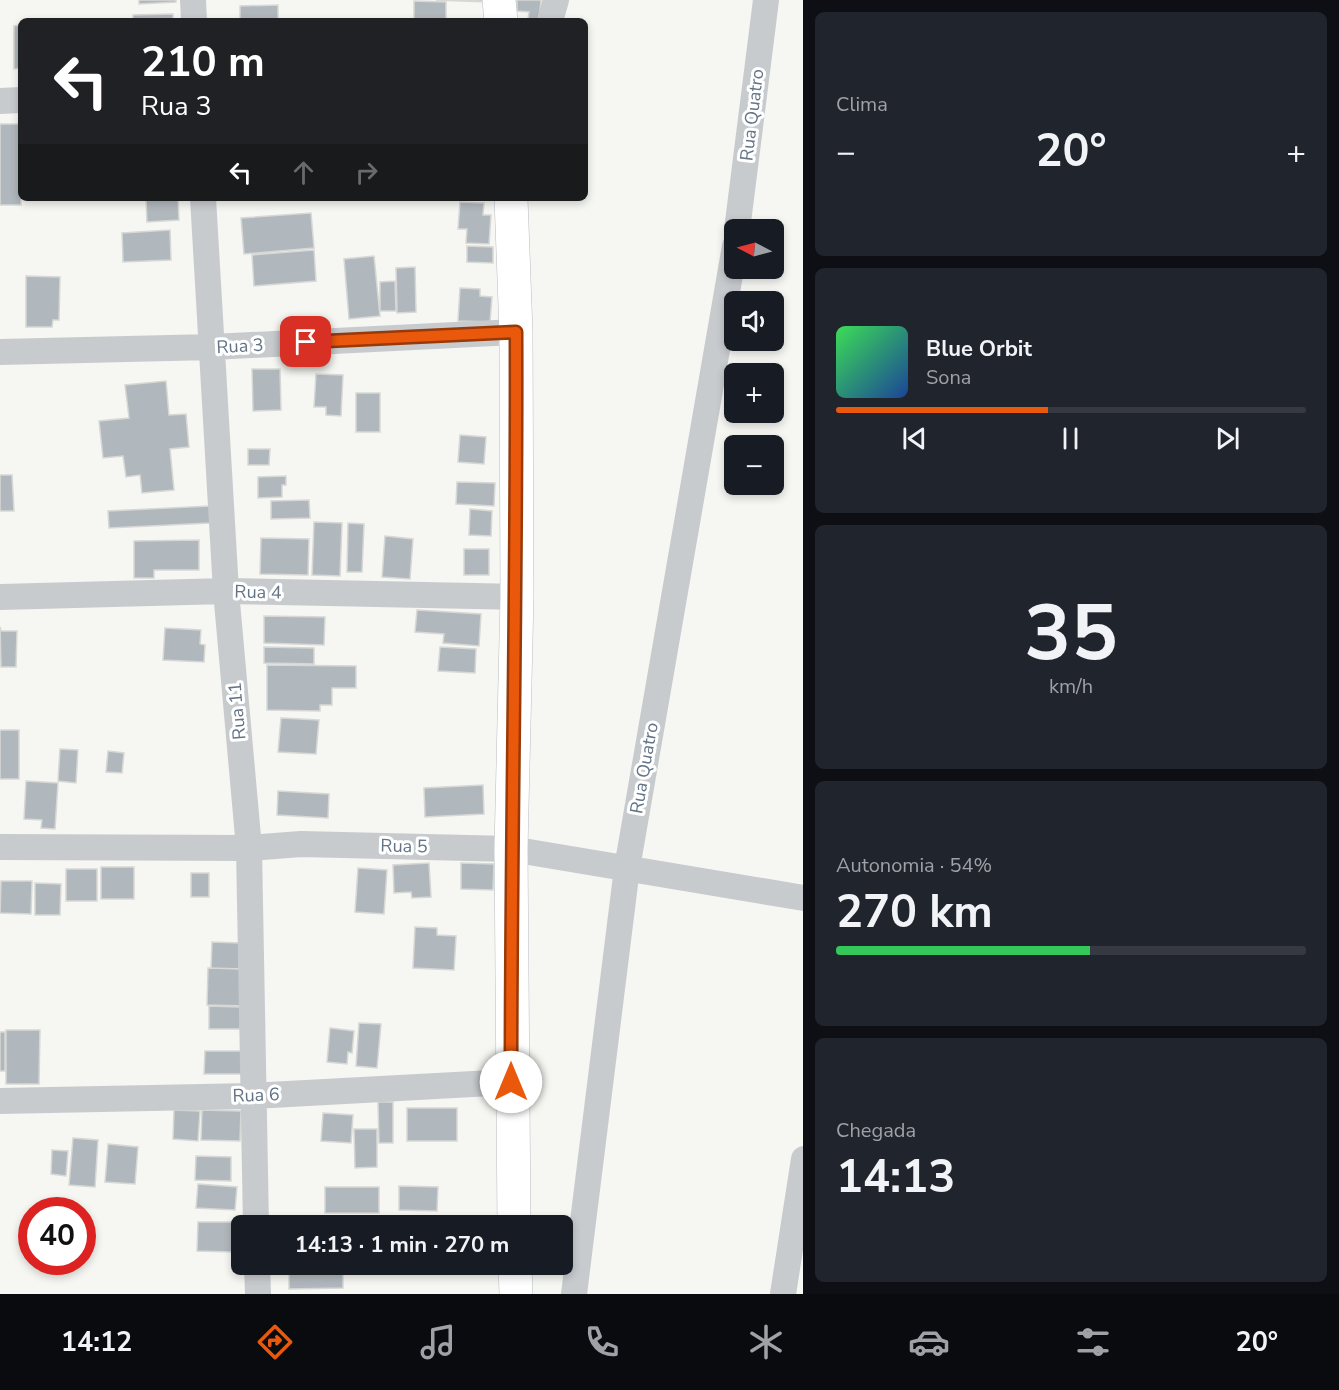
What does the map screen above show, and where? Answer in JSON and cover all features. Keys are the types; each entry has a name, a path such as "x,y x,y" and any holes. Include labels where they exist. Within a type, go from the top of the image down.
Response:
{"street":[{"path":"193,0 194,18"},
{"path":"499,0 501,18"},
{"path":"551,18 556,0"},
{"name":"Rua Quatro","path":"738,219 766,0"},
{"path":"0,101 18,100"},
{"name":"Rua 11","path":"203,201 226,591 249,848 256,1215"},
{"path":"511,201 516,332 517,597 511,849 514,1215"},
{"name":"Rua Quatro","path":"574,1294 627,868 729,279"},
{"name":"Rua 3","path":"0,352 212,347 516,332"},
{"name":"Rua 4","path":"0,597 226,591 517,597"},
{"name":"Rua 5","path":"0,847 249,848 301,844 511,849 803,898"},
{"name":"Rua 6","path":"0,1101 252,1096 511,1082"},
{"path":"783,1294 803,1165"},
{"path":"257,1275 258,1294"},
{"path":"515,1275 516,1294"}],"building":[{"path":"139,0 176,0 176,2 139,4"},
{"path":"436,0 488,0 488,2"},
{"path":"517,0 541,0 539,18 528,18 529,12 517,11"},
{"path":"414,1 446,2 446,18 414,18"},
{"path":"278,5 278,18 240,18 240,6"},
{"path":"173,14 173,18 133,18 133,15"},
{"path":"18,25 18,68 14,69 14,26"},
{"path":"0,124 18,124 18,201 21,201 21,205 0,205"},
{"path":"146,201 178,201 179,220 147,222"},
{"path":"460,202 484,203 483,215 491,215 489,244 466,243 467,229 458,229"},
{"path":"311,213 314,248 244,254 241,218"},
{"path":"170,230 171,260 123,262 122,233"},
{"path":"467,246 493,247 493,263 467,262"},
{"path":"314,250 316,281 254,286 252,255"},
{"path":"374,256 380,316 349,319 344,259"},
{"path":"415,267 416,312 397,313 396,268"},
{"path":"26,276 60,277 59,320 53,320 52,327 26,327"},
{"path":"395,281 396,311 380,311 380,282"},
{"path":"460,288 480,289 480,296 492,297 490,322 458,321"},
{"path":"252,369 280,369 281,410 253,411"},
{"path":"316,374 343,375 341,416 326,415 326,407 314,407"},
{"path":"166,381 169,415 186,414 189,447 170,449 174,490 142,493 140,475 126,477 123,456 103,458 99,421 129,418 125,385"},
{"path":"356,393 380,393 380,432 356,432"},
{"path":"460,435 486,437 484,464 458,462"},
{"path":"248,449 270,449 269,465 248,465"},
{"path":"0,475 12,475 14,511 0,511"},
{"path":"286,476 286,485 282,485 282,497 258,498 258,477"},
{"path":"457,482 495,483 494,506 456,504"},
{"path":"309,500 310,518 271,519 271,501"},
{"path":"210,506 210,523 109,528 108,511"},
{"path":"470,509 492,511 491,536 469,535"},
{"path":"314,522 342,523 340,576 312,575"},
{"path":"348,523 364,524 362,572 347,572"},
{"path":"385,536 413,539 410,579 382,577"},
{"path":"261,538 309,539 308,575 260,574"},
{"path":"199,540 199,570 154,570 154,578 134,578 134,541"},
{"path":"464,549 489,549 489,575 464,575"},
{"path":"417,610 481,614 479,646 443,643 444,634 415,632"},
{"path":"264,616 325,617 324,645 264,643"},
{"path":"0,627 1,631 17,631 16,667 1,667"},
{"path":"165,628 201,630 200,644 205,645 204,662 163,660"},
{"path":"264,647 314,648 314,664 264,663"},
{"path":"440,647 476,649 475,673 438,671"},
{"path":"267,665 356,666 356,688 332,688 332,705 320,705 320,711 267,710"},
{"path":"281,718 319,720 316,754 278,752"},
{"path":"0,730 19,730 19,779 0,779"},
{"path":"60,749 78,750 76,783 58,781"},
{"path":"108,751 124,753 122,773 106,772"},
{"path":"26,781 58,783 55,829 41,828 42,820 24,819"},
{"path":"483,785 484,814 425,817 424,788"},
{"path":"278,791 329,794 328,818 277,815"},
{"path":"429,863 431,897 412,898 411,892 394,893 393,865"},
{"path":"461,863 494,864 493,890 461,889"},
{"path":"101,867 134,867 134,899 101,899"},
{"path":"358,868 387,870 384,914 355,912"},
{"path":"66,869 97,869 97,901 66,901"},
{"path":"191,873 209,873 209,897 191,897"},
{"path":"1,881 32,881 31,914 0,913"},
{"path":"35,883 61,884 60,915 35,915"},
{"path":"415,927 437,928 437,935 456,936 454,970 413,968"},
{"path":"212,942 240,943 239,969 211,968"},
{"path":"208,968 246,969 245,1006 207,1005"},
{"path":"209,1006 241,1007 240,1029 209,1029"},
{"path":"359,1023 381,1024 377,1068 356,1066"},
{"path":"330,1028 354,1031 352,1053 348,1052 347,1064 327,1062"},
{"path":"6,1030 40,1030 39,1084 6,1084"},
{"path":"0,1032 5,1032 5,1071 0,1071"},
{"path":"205,1051 246,1051 245,1074 204,1074"},
{"path":"378,1102 393,1102 393,1143 379,1143"},
{"path":"407,1108 457,1108 457,1141 407,1141"},
{"path":"174,1110 200,1111 198,1141 173,1139"},
{"path":"202,1110 241,1111 240,1141 201,1140"},
{"path":"323,1113 353,1115 351,1143 321,1141"},
{"path":"354,1129 377,1129 377,1167 355,1168"},
{"path":"73,1138 98,1140 95,1187 69,1185"},
{"path":"108,1144 138,1147 135,1184 105,1182"},
{"path":"52,1150 68,1151 66,1176 51,1174"},
{"path":"196,1156 231,1157 231,1181 195,1180"},
{"path":"198,1184 237,1187 235,1210 196,1208"},
{"path":"399,1186 438,1187 437,1211 399,1210"},
{"path":"325,1187 379,1187 379,1213 325,1213"},
{"path":"198,1222 231,1222 231,1252 197,1251"},
{"path":"289,1275 343,1275 343,1288 289,1289"}],"route":[{"path":"306,342 516,332 517,597 511,849 511,1082"}]}
